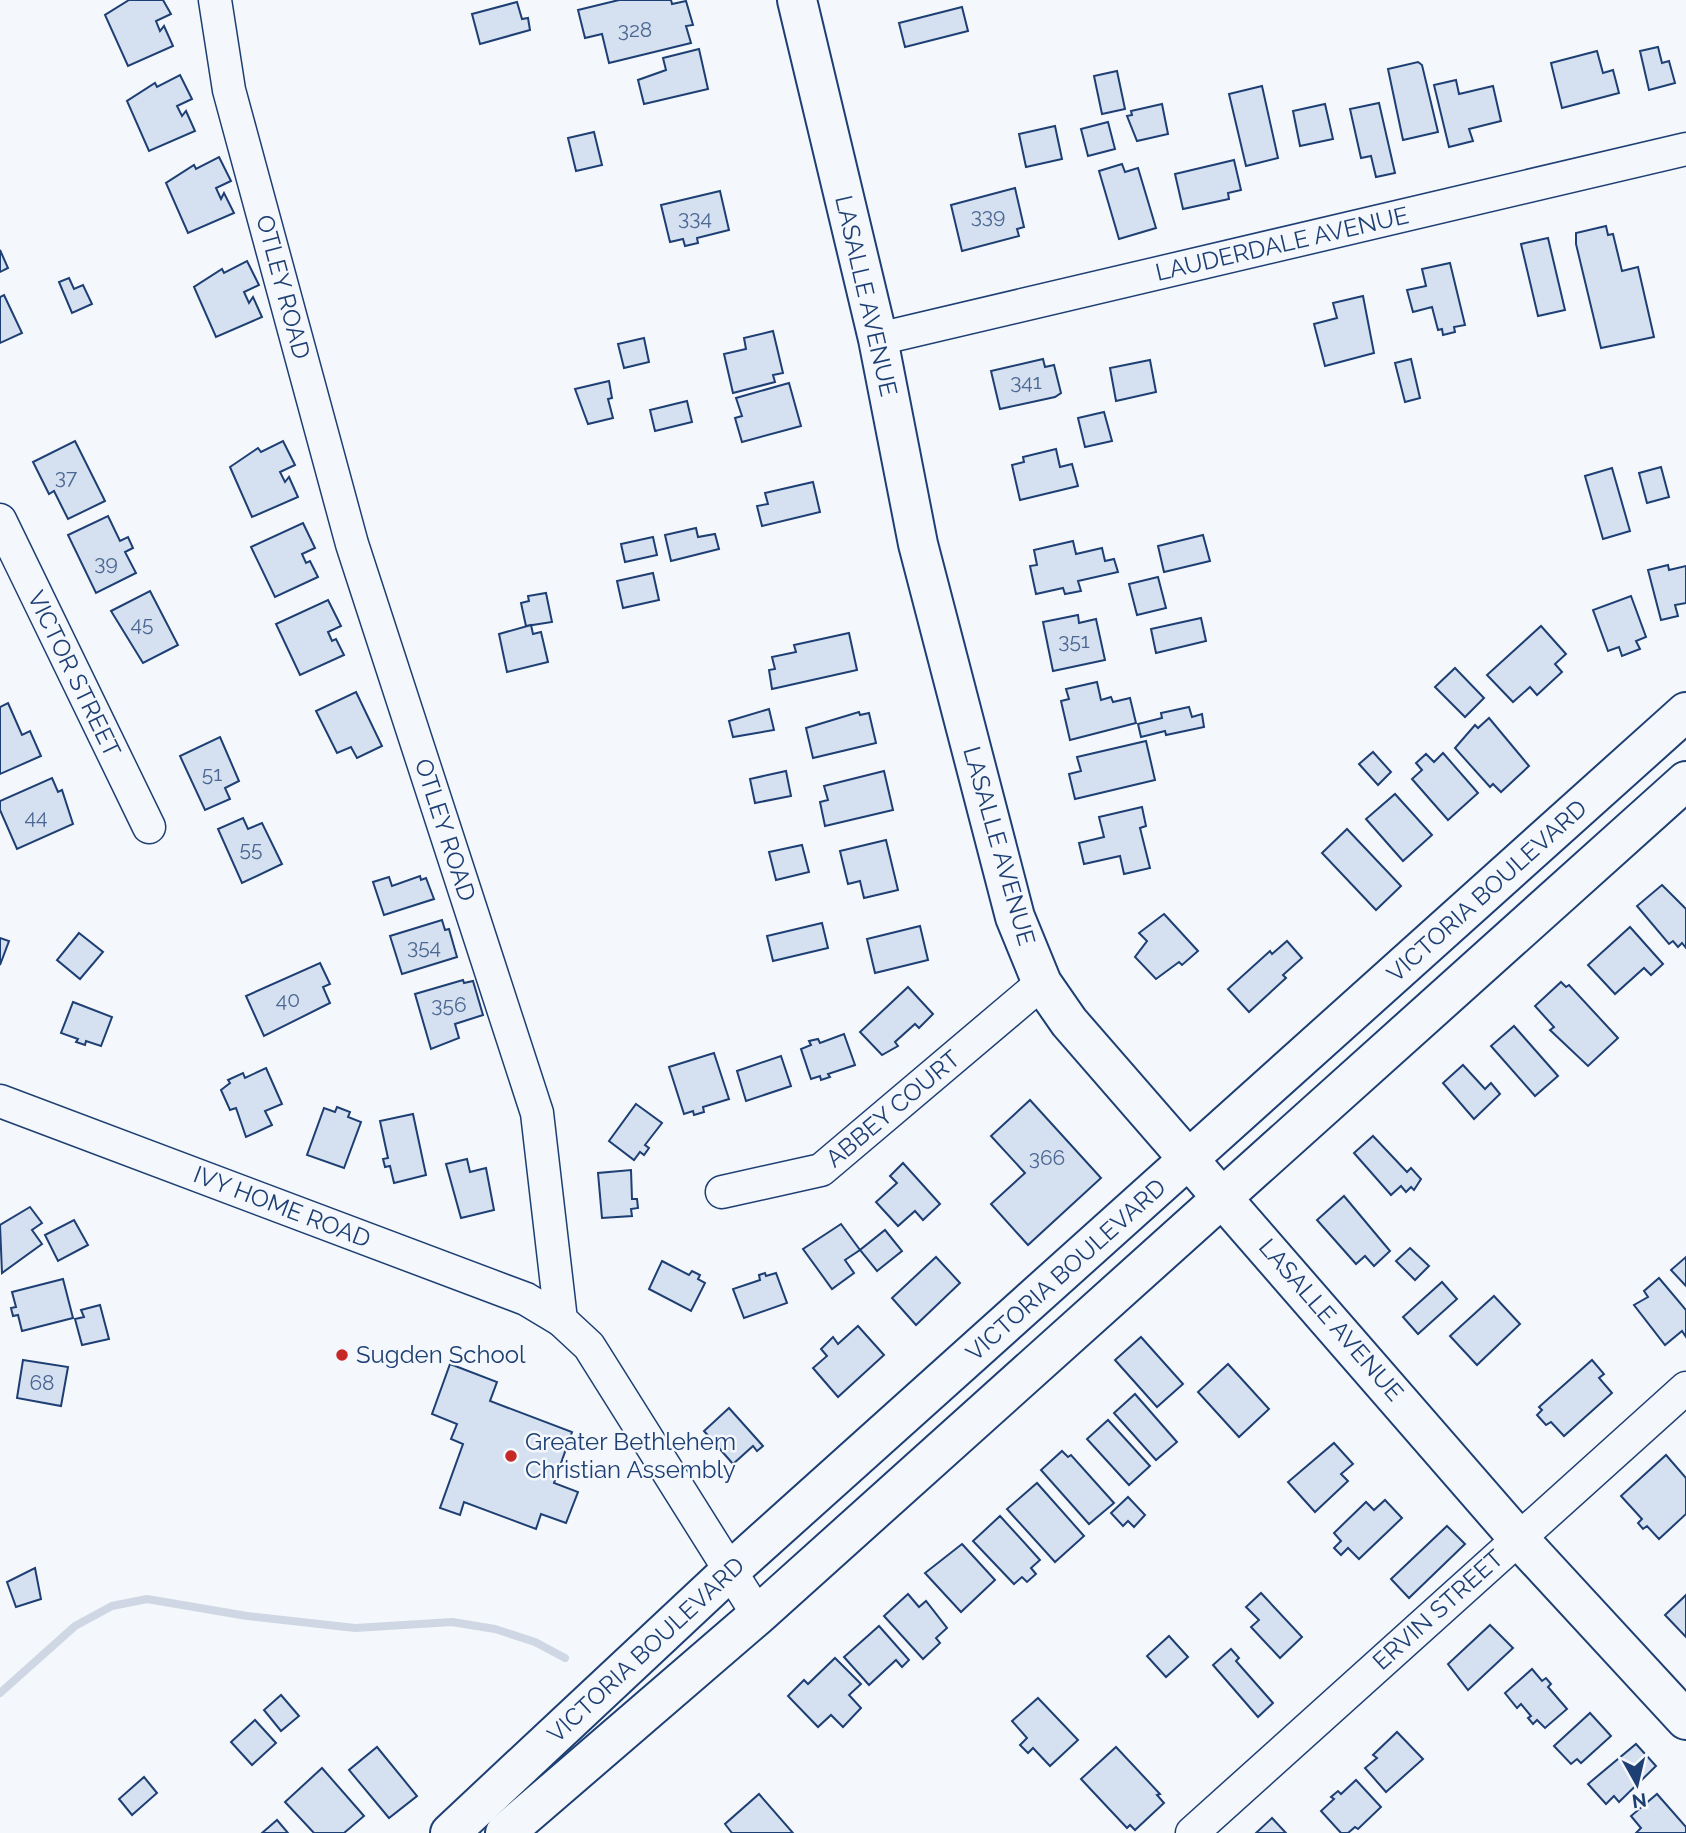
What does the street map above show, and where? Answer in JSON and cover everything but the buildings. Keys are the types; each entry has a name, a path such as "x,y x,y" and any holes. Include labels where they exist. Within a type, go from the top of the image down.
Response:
{"main road":[{"name":"LASALLE AVENUE","path":"797,0 878,339 918,544 1015,917 1042,983 1069,1022 1224,1196 1518,1538 1686,1720"},
{"name":"VICTORIA BOULEVARD","path":"450,1833 730,1571 1686,712"},
{"name":"VICTORIA BOULEVARD","path":"505,1833 758,1615 1686,781"}],"street":[{"name":"OTLEY ROAD","path":"215,0 229,90 352,544 537,1113 561,1320"},
{"name":"LAUDERDALE AVENUE","path":"878,339 1686,149"},
{"name":"VICTOR STREET","path":"0,520 149,827"},
{"name":"ABBEY COURT","path":"722,1192 821,1170 1042,983"},
{"name":"IVY HOME ROAD","path":"0,1101 526,1299 561,1320"},
{"path":"561,1320 589,1346 758,1615"},
{"name":"ERVIN STREET","path":"1192,1833 1686,1388"}],"waterway":[{"path":"0,1693 75,1626 112,1606 147,1599 247,1616 355,1628 452,1622 495,1629 535,1642 565,1658"}],"place":[{"name":"Sugden School","path":"342,1355"},
{"name":"Greater Bethlehem Christian Assembly","path":"511,1456"}]}
